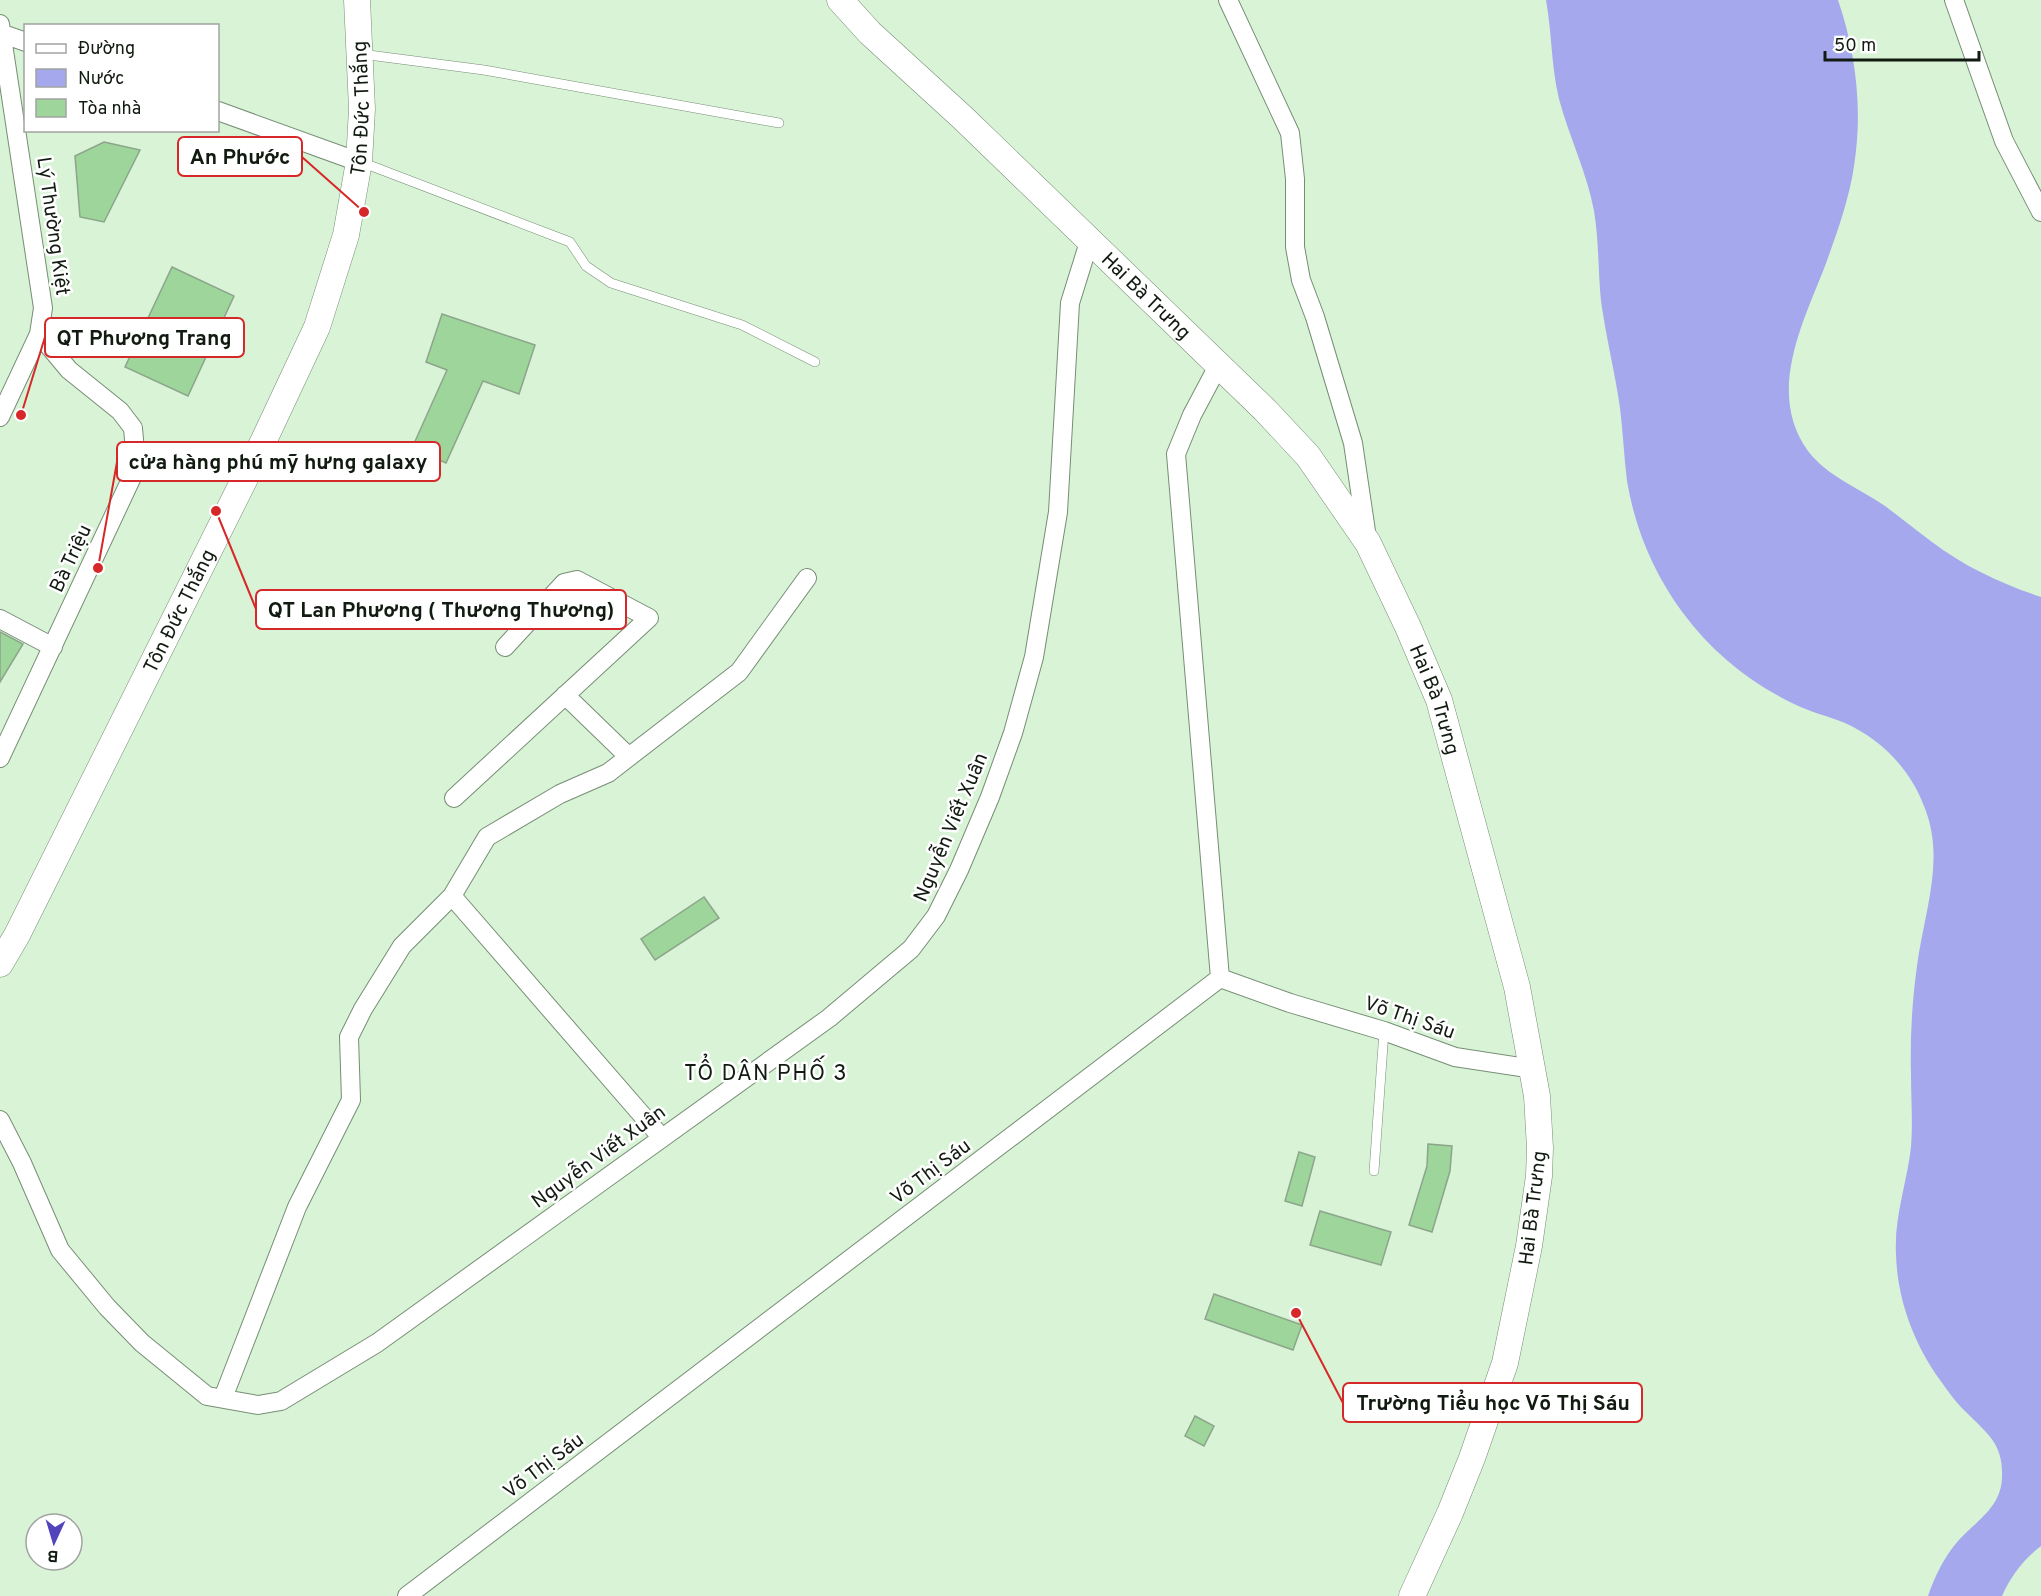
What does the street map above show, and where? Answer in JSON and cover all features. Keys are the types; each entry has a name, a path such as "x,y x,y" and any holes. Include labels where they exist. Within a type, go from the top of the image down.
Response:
{"street":[{"name":"Tôn Đức Thắng","path":"0,964 17,935 248,472 317,327 346,236 359,162 362,109 357,0"},
{"name":"Hai Bà Trưng","path":"840,0 870,33 963,118 1265,410 1308,456 1368,543 1408,627 1439,700 1455,766 1517,987 1537,1096 1540,1148 1539,1176 1517,1311 1505,1363 1450,1513 1412,1596"},
{"path":"1228,0 1290,133 1295,179 1295,247 1301,280 1315,317 1353,443 1368,543"},
{"path":"1954,0 2004,141 2041,212"},
{"path":"0,30 24,41"},
{"name":"Lý Thường Kiệt","path":"0,30 40,275 43,308 39,334 0,417"},
{"path":"219,111 359,162"},
{"name":"Nguyễn Viết Xuân","path":"0,1120 22,1163 60,1250 107,1307 142,1343 207,1396 258,1405 281,1401 377,1343 829,1018 911,949 936,916 959,870 990,797 1013,733 1034,657 1058,512 1070,303 1089,242"},
{"name":"Bà Triệu","path":"0,758 132,477 135,452 133,428 120,411 69,370 39,334"},
{"path":"1218,366 1192,415 1176,454 1220,978"},
{"path":"223,1398 297,1207 351,1100 349,1037 363,1009 402,946 452,896 487,837 560,794 608,773 739,672 807,578"},
{"path":"454,798 649,618 577,580 564,583 505,647"},
{"path":"0,620 52,647"},
{"path":"565,695 629,757"},
{"path":"452,896 662,1138"},
{"name":"Võ Thị Sáu","path":"407,1596 1220,978 1290,1003 1384,1031 1455,1057 1533,1069"}],"lane":[{"path":"361,54 484,70 779,123"},
{"path":"359,162 570,242 586,266 611,283 742,325 815,362"},
{"path":"1374,1171 1384,1031"}],"water":[{"path":"1546,0 1838,0 1849,40 1856,82 1857,145 1852,179 1842,216 1799,334 1793,358 1789,382 1790,406 1796,429 1808,451 1816,460 1844,482 1885,506 1957,559 1984,574 2041,597 2041,1546 2018,1569 2002,1596 1928,1596 1948,1554 1993,1505 2001,1487 2002,1465 1993,1441 1954,1399 1922,1351 1904,1304 1897,1271 1897,1227 1912,1138 1911,1047 1914,993 1933,866 1930,826 1924,806 1911,780 1882,747 1845,723 1800,707 1778,696 1747,676 1706,641 1683,613 1663,583 1647,550 1635,516 1627,481 1620,408 1601,301 1594,211 1587,182 1559,99"}],"building":[{"path":"104,142 140,150 104,222 80,217 75,156"},
{"path":"172,267 234,296 188,396 125,367"},
{"path":"442,314 535,345 519,394 483,381 446,463 412,448 447,370 426,362"},
{"path":"0,632 23,644 0,682"},
{"path":"704,897 719,918 655,960 641,939"},
{"path":"1428,1144 1452,1146 1450,1171 1432,1232 1409,1225 1427,1166"},
{"path":"1299,1152 1315,1157 1302,1206 1285,1201"},
{"path":"1320,1211 1391,1232 1381,1265 1310,1245"},
{"path":"1214,1294 1302,1325 1293,1350 1205,1319"},
{"path":"1195,1416 1214,1426 1204,1446 1185,1436"}],"place":[{"name":"An Phước","path":"364,212"},
{"name":"QT Phương Trang","path":"21,415"},
{"name":"QT Lan Phương ( Thương Thương)","path":"216,511"},
{"name":"cửa hàng phú mỹ hưng galaxy","path":"98,568"},
{"name":"Trường Tiểu học Võ Thị Sáu","path":"1296,1313"}],"district":[{"name":"TỔ DÂN PHỐ 3","path":"766,1072"}]}
